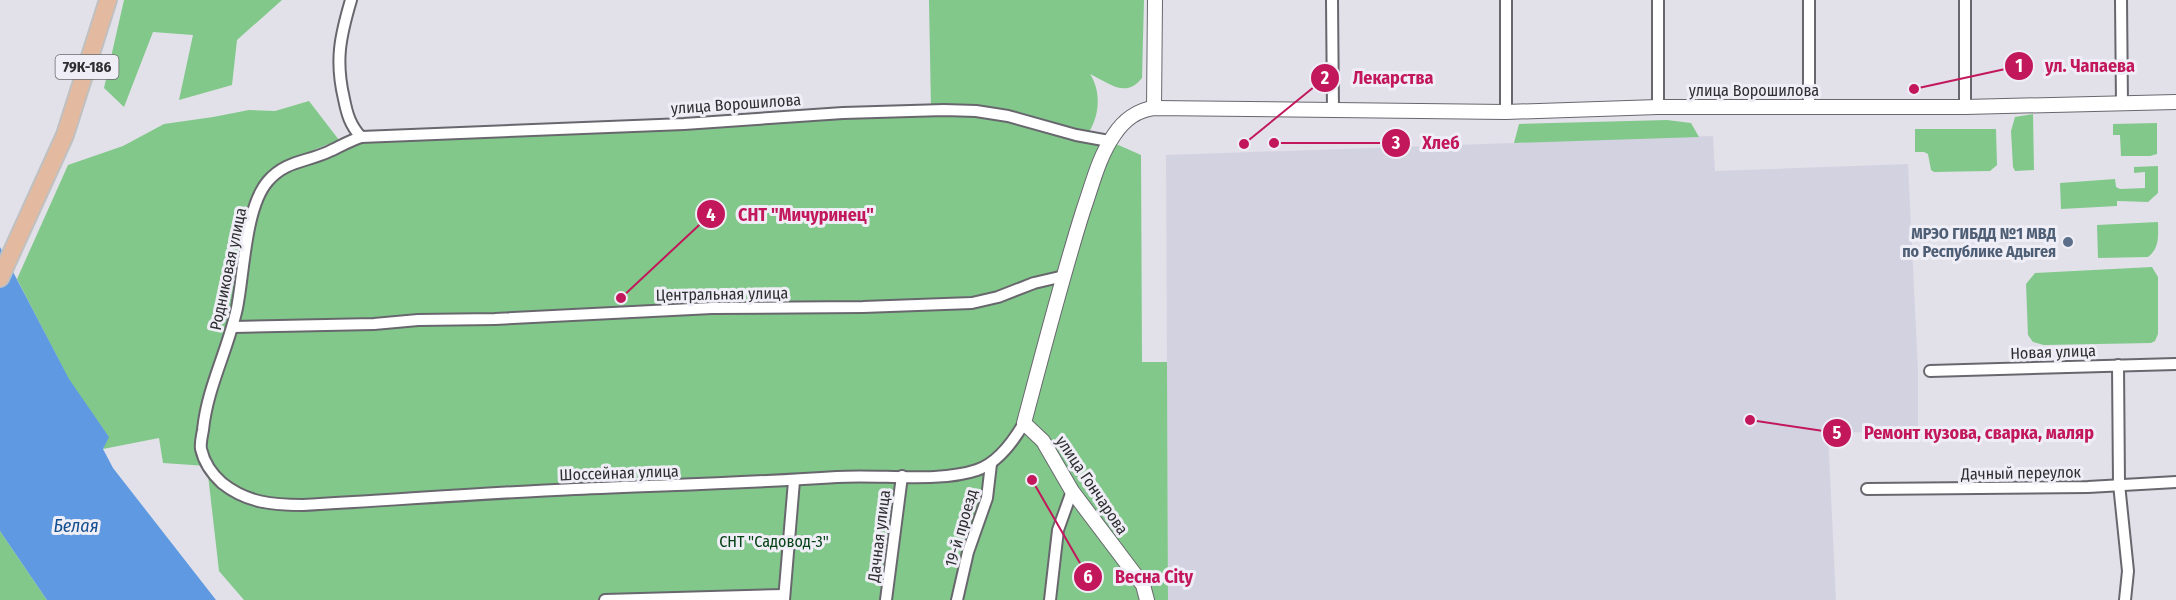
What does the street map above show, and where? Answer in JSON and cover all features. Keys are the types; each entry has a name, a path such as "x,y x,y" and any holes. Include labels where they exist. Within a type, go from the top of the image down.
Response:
{"main road":[{"name":"79К-186","path":"0,278 65,135 108,0"}],"street":[{"path":"351,0 342,32 338,68 348,116 352,127 361,137"},
{"path":"1024,423 1064,276 1101,159 1109,141 1122,124 1131,117 1154,108 1155,0"},
{"path":"1332,0 1333,111"},
{"path":"1506,0 1506,112"},
{"path":"1658,0 1658,107"},
{"path":"1809,0 1809,106"},
{"path":"1965,0 1965,107"},
{"path":"2121,0 2122,104"},
{"name":"улица Ворошилова","path":"1154,108 1506,112 1658,107 1965,107 2176,102"},
{"name":"улица Ворошилова","path":"361,137 684,124 843,113 944,110 976,111 1008,116 1109,141"},
{"name":"Родниковая улица","path":"207,466 201,448 204,415 212,384 233,327 246,243 265,183 279,169 361,137"},
{"name":"Центральная улица","path":"233,327 374,324 418,320 495,319 712,308 863,307 972,303 1064,276"},
{"name":"Новая улица","path":"1930,371 2176,364"},
{"path":"2118,365 2119,484 2128,571 2125,600"},
{"name":"Шоссейная улица","path":"207,466 234,492 258,502 276,505 840,477 951,475 976,471 991,464 1014,439 1024,423"},
{"name":"улица Гончарова","path":"1024,423 1043,441 1072,491 1143,585 1147,600"},
{"name":"19-й проезд","path":"957,600 968,552 987,498 991,464"},
{"name":"Дачная улица","path":"886,600 902,476"},
{"path":"605,600 784,597 794,481"},
{"name":"Дачный переулок","path":"1867,489 2088,487 2176,482"},
{"path":"1050,600 1058,530 1072,491"}],"shaded area":[{"path":"1713,136 1715,171 1908,164 1918,371 1918,433 1828,432 1836,600 1168,600 1166,155"}],"green space":[{"path":"124,0 282,0 237,40 232,85 179,100 193,35 153,32 124,107 104,88"},
{"name":"СНТ \"Садовод-3\"","path":"929,0 1144,0 1142,78 1130,88 1124,88 1111,85 1090,74 1096,88 1098,103 1089,132 1141,155 1142,362 1167,362 1168,600 244,600 219,571 207,466 163,463 159,438 103,449 108,436 69,380 17,279 68,165 123,146 164,124 249,110 275,111 309,101 339,140 283,162 279,168 361,137 931,110"},
{"path":"2033,114 2034,170 2015,171 2011,131 2015,117"},
{"path":"1667,120 1691,123 1699,137 1514,143 1519,124"},
{"path":"2157,123 2157,154 2121,156 2120,135 2113,135 2113,124"},
{"path":"1915,129 1996,129 1997,165 1990,171 1934,172 1931,170 1928,154 1915,152"},
{"path":"2158,166 2158,193 2148,202 2117,201 2117,206 2061,209 2060,183 2115,179 2116,187 2120,189 2145,188 2145,172 2134,173 2134,167"},
{"path":"2158,222 2155,250 2148,257 2098,258 2097,225"},
{"path":"2152,267 2158,277 2158,334 2155,341 2151,343 2044,345 2033,342 2028,335 2026,284 2035,273"},
{"path":"0,531 47,600 0,600"}],"water":[{"name":"Белая","path":"0,247 69,379 109,437 103,449 113,468 216,600 47,600 0,531"}],"place":[{"name":"ул. Чапаева","path":"1914,89"},
{"name":"Хлеб","path":"1274,143"},
{"name":"Лекарства","path":"1244,144"},
{"name":"МРЭО ГИБДД №1 МВД по Республике Адыгея","path":"2068,242"},
{"name":"СНТ \"Мичуринец\"","path":"621,298"},
{"name":"Ремонт кузова, сварка, маляр","path":"1750,420"},
{"name":"Весна City","path":"1032,480"}]}
